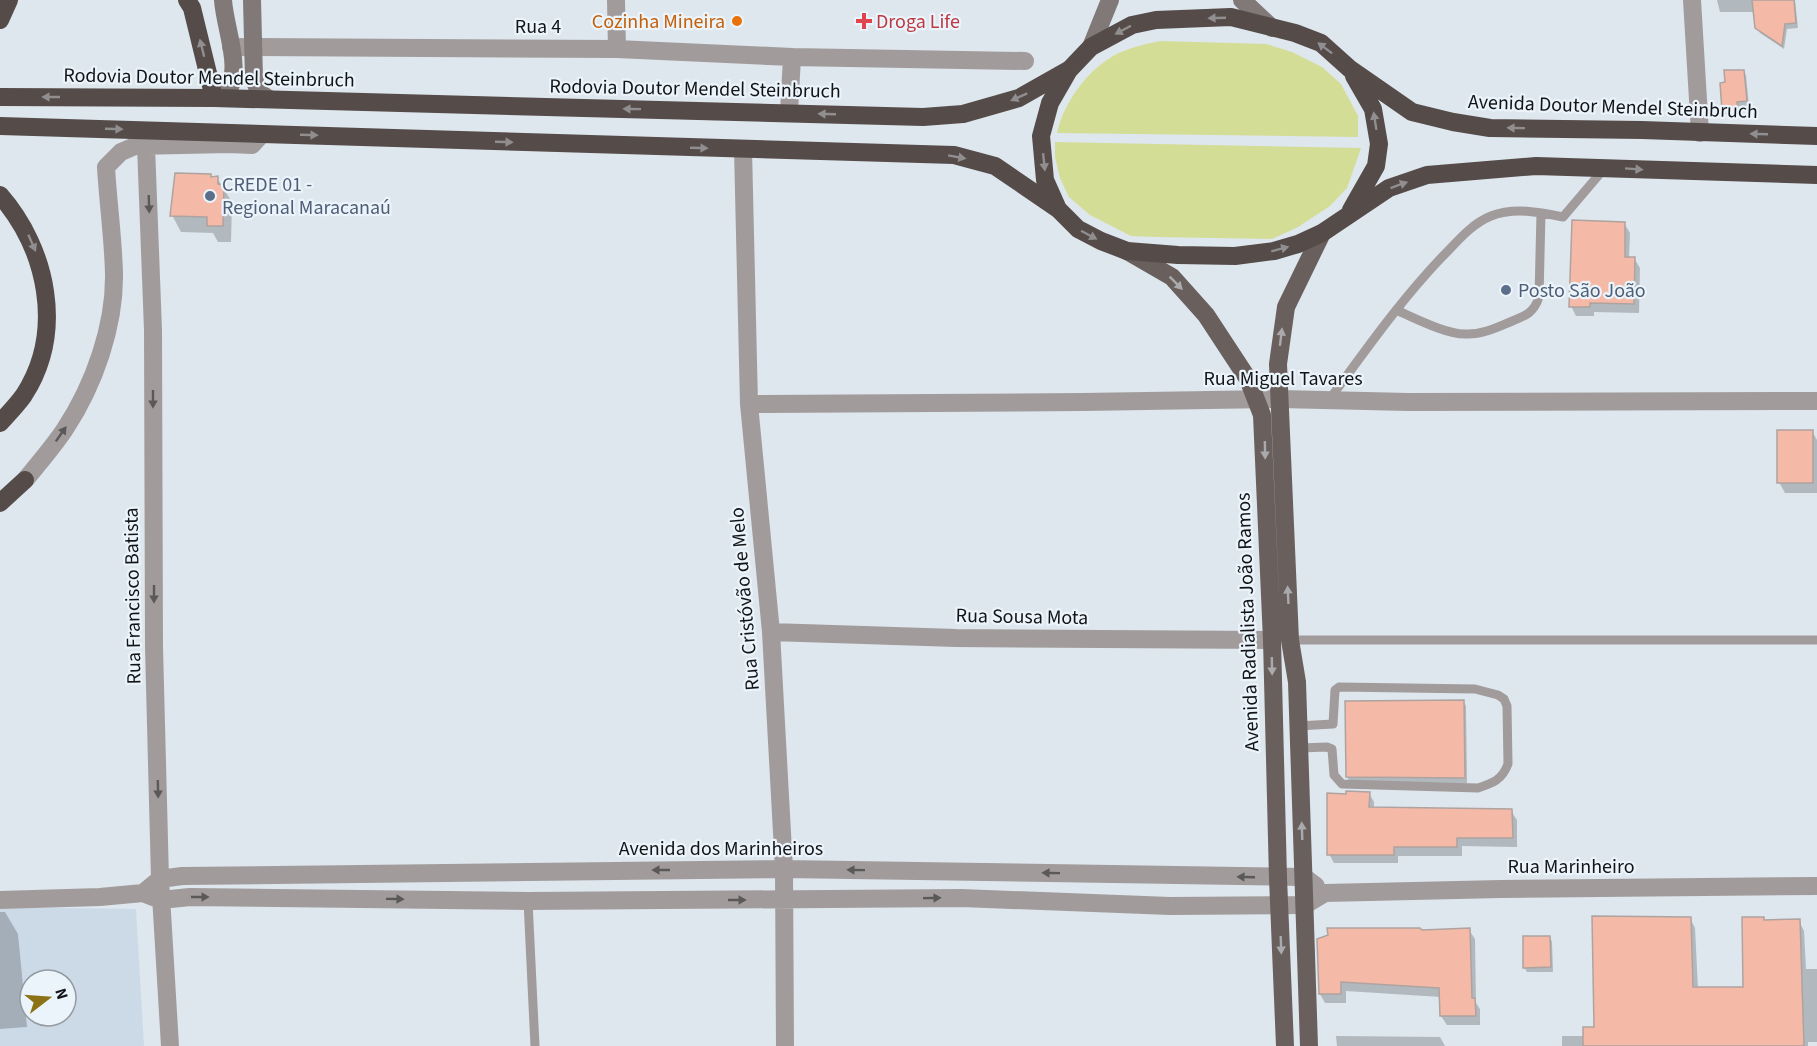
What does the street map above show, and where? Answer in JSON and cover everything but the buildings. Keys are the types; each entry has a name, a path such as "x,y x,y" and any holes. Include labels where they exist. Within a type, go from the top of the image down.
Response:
{"highway":[{"path":"0,20 9,0"},
{"path":"187,0 192,9 219,98"},
{"name":"Rodovia Doutor Mendel Steinbruch","path":"0,97 268,99 922,117 963,114 1019,98 1070,69 1091,46 1132,25 1156,20 1231,17 1294,33 1321,43 1350,69"},
{"path":"1058,209 1045,180 1041,136 1050,103 1070,69"},
{"path":"1349,214 1376,166 1379,144 1373,109 1350,69"},
{"name":"Avenida Doutor Mendel Steinbruch","path":"1350,69 1412,112 1490,128 1817,136"},
{"path":"0,126 954,155 995,166 1058,209 1078,229 1101,241 1127,251 1178,255 1236,256 1274,251 1298,244 1322,232 1389,188 1427,175 1536,166 1817,175"},
{"path":"0,195 26,229 35,249 42,270 47,314 40,356 33,376 24,395 0,423"},
{"path":"0,503 25,480"}],"main road":[{"name":"Avenida Radialista João Ramos","path":"1286,1046 1278,878 1281,640 1278,364 1286,307 1322,232"},
{"name":"Avenida Radialista João Ramos","path":"1127,251 1172,277 1206,315 1243,370 1262,415 1281,640 1297,682 1309,1046"}],"street":[{"path":"219,98 233,82 231,47 223,0"},
{"path":"252,0 256,86 259,92 268,99"},
{"path":"616,0 617,49"},
{"path":"1091,46 1110,0"},
{"path":"1242,0 1272,28"},
{"path":"1692,0 1700,133"},
{"name":"Rua 4","path":"231,47 617,49 792,57 1025,61"},
{"path":"789,112 792,57"},
{"path":"25,480 65,429 80,402 101,350 108,325 114,274 106,167 121,152 141,146 252,145 262,134"},
{"name":"Rua Francisco Batista","path":"141,146 153,330 154,647 160,879 170,1046"},
{"name":"Rua Cristóvão de Melo","path":"743,149 749,404 771,632 784,870 785,1046"},
{"name":"Rua Miguel Tavares","path":"749,404 1280,399 1408,402 1817,401"},
{"name":"Rua Sousa Mota","path":"771,632 956,638 1281,640"},
{"path":"586,870 587,899"},
{"name":"Avenida dos Marinheiros","path":"160,879 182,876 586,870 784,870 1304,877"},
{"path":"959,872 961,898"},
{"path":"1169,875 1170,906"},
{"path":"1304,877 1324,893"},
{"path":"143,893 160,879"},
{"name":"Rua Marinheiro","path":"1305,904 1324,893 1817,886"},
{"path":"0,900 100,897 143,893 161,900 201,897 528,901 961,898 1170,906 1305,904"}],"lane":[{"path":"1329,400 1396,310 1468,230 1490,216 1507,212 1541,213 1563,217 1605,168"},
{"path":"1396,310 1438,327 1465,334 1485,332 1527,316 1536,307 1539,297 1541,213"},
{"path":"1281,640 1817,640"},
{"path":"1298,726 1333,724 1335,690 1339,687 1475,689 1498,695 1504,699 1507,706 1508,764 1499,780 1478,788 1342,784 1334,775 1332,749 1327,747 1300,748"},
{"path":"528,901 535,1046"}],"shaded area":[{"path":"0,907 136,909 144,1046 0,1046"}],"green space":[{"path":"1160,41 1266,44 1292,52 1322,67 1341,84 1358,116 1358,137 1057,133 1065,109 1079,87 1098,67 1124,51"},
{"path":"1055,142 1361,148 1347,188 1330,206 1298,227 1272,239 1157,237 1131,236 1090,215 1069,197 1060,178 1055,157"}],"place":[{"name":"Cozinha Mineira","path":"737,21"},
{"name":"Droga Life","path":"864,21"},
{"name":"CREDE 01 - Regional Maracanaú","path":"210,196"},
{"name":"Posto São João","path":"1506,290"}]}
